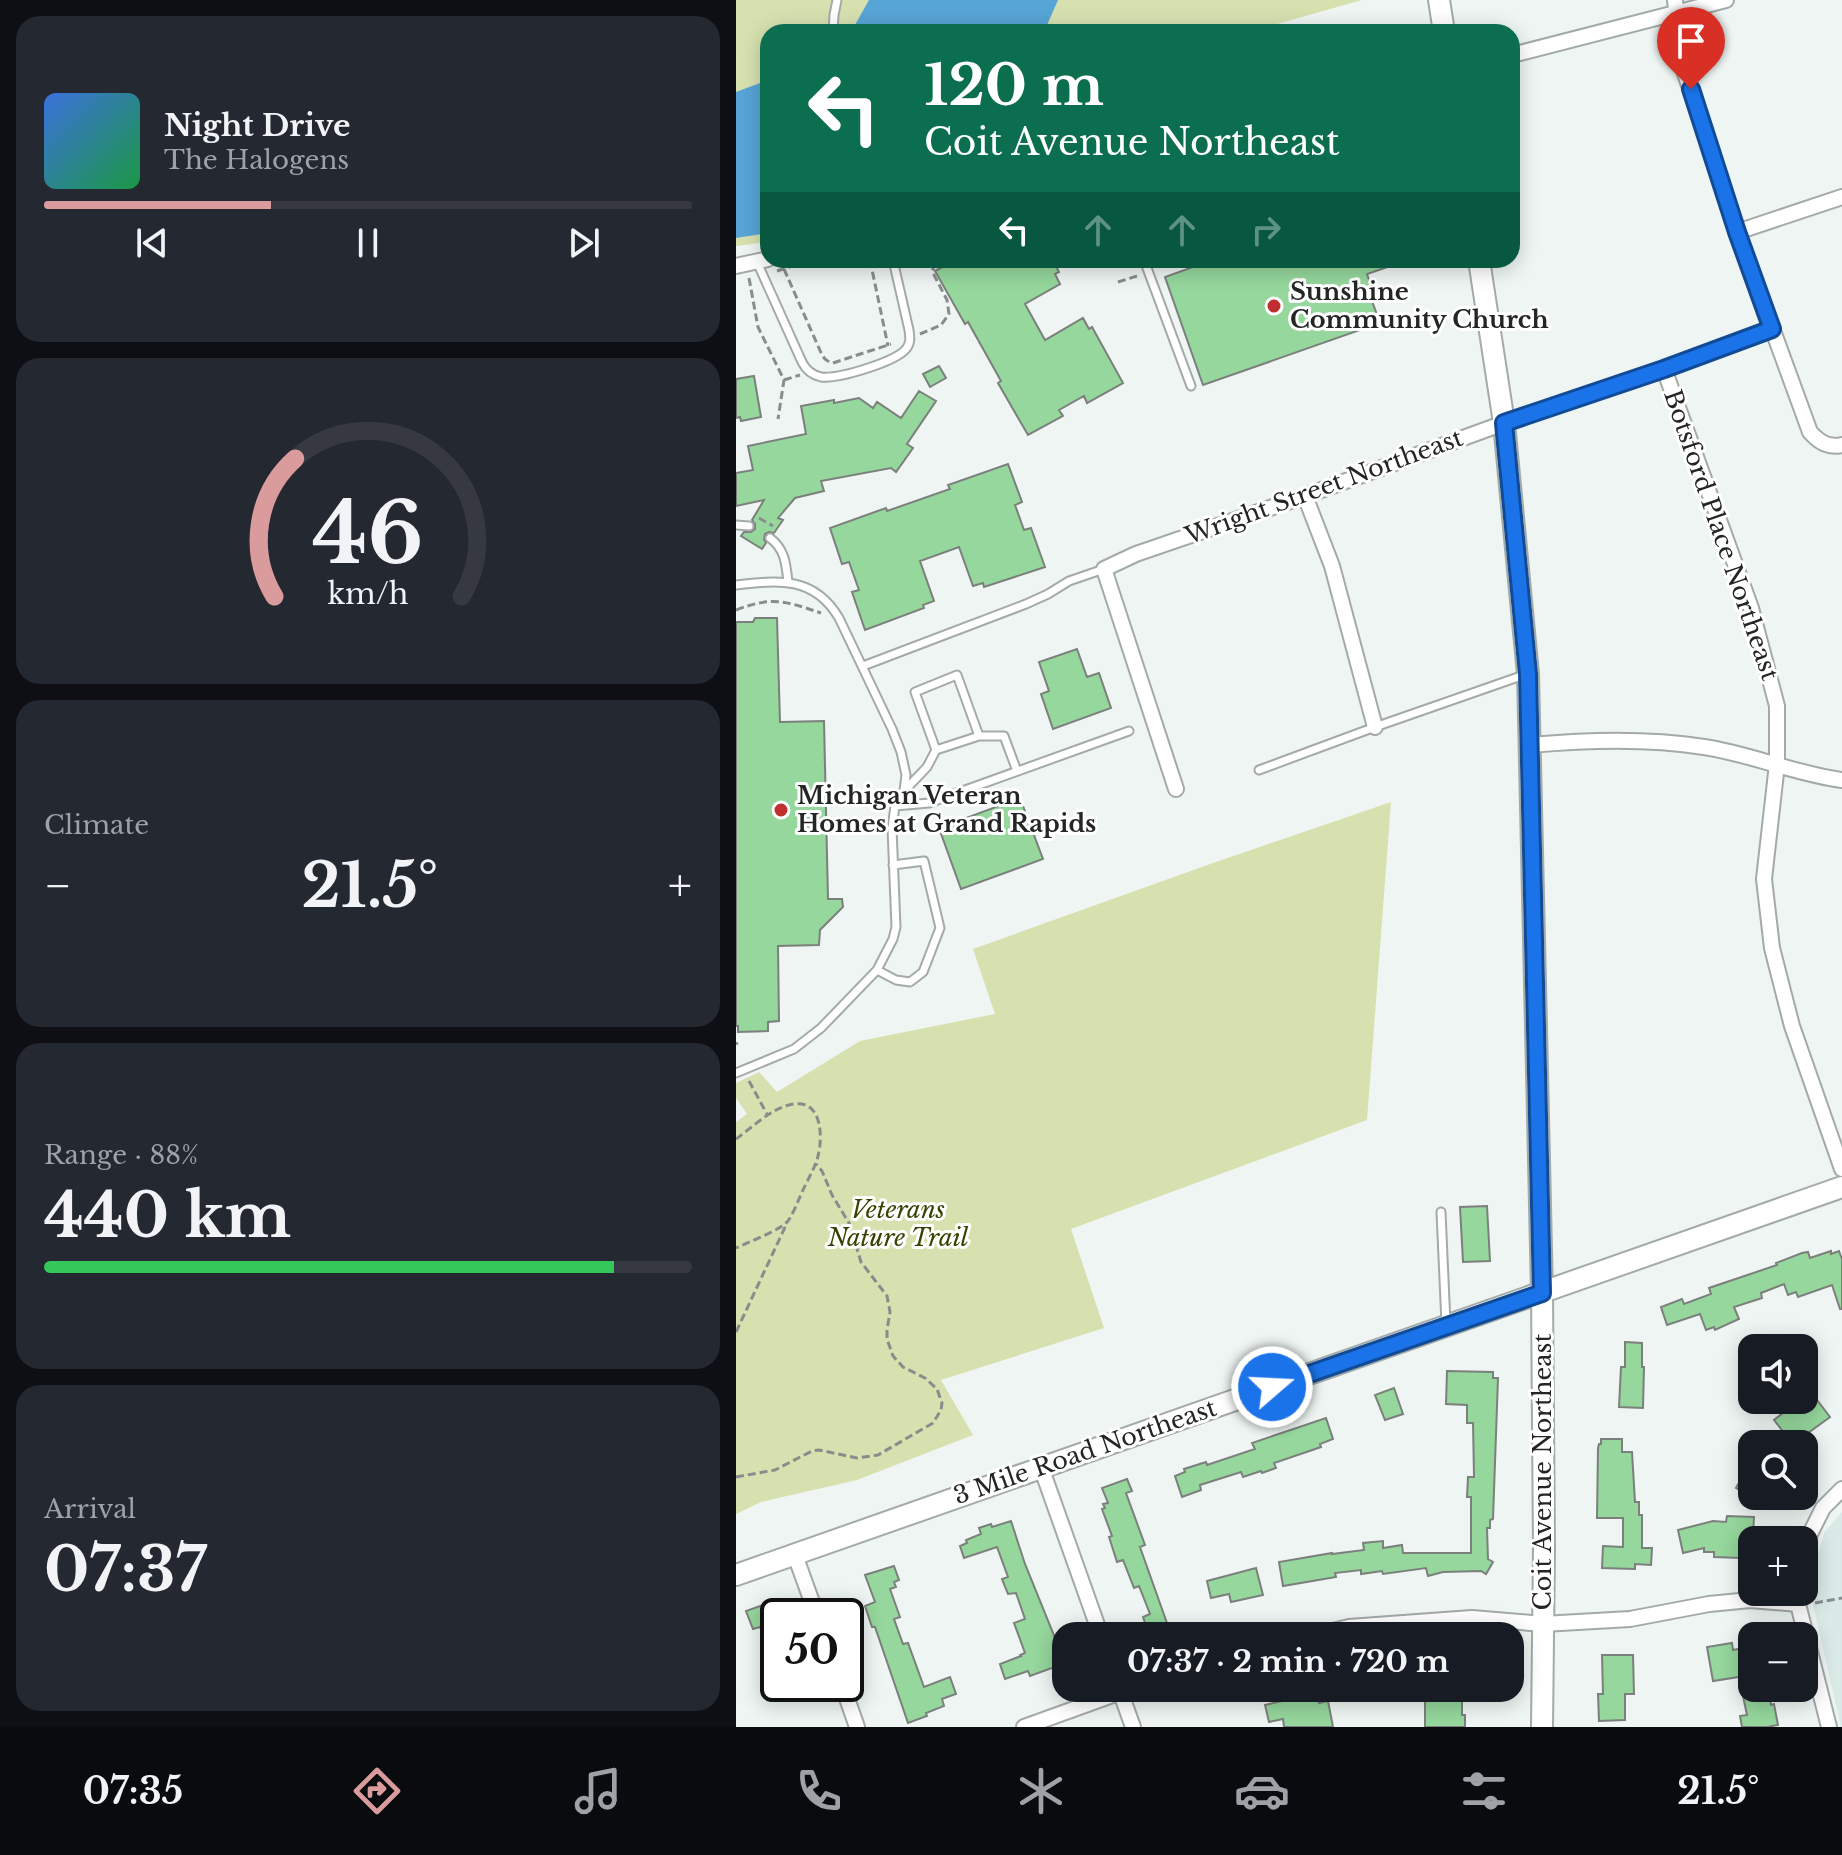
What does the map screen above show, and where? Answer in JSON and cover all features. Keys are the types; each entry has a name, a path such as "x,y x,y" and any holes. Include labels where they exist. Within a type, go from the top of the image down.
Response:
{"main road":[{"path":"1439,0 1443,24"},
{"name":"Coit Avenue Northeast","path":"1480,268 1504,423 1528,674 1542,1293 1542,1727"},
{"name":"3 Mile Road Northeast","path":"736,1575 1842,1187"}],"street":[{"path":"1520,53 1676,7 1726,0"},
{"path":"1676,7 1681,61 1737,232 1810,432 1833,447 1842,445"},
{"path":"1737,232 1842,197"},
{"path":"736,266 760,260"},
{"name":"Wright Street Northeast","path":"1104,569 1136,554 1772,329"},
{"name":"Botsford Place Northeast","path":"1664,369 1751,608 1777,706 1777,764 1764,879 1772,948 1792,1026 1842,1169"},
{"path":"1305,496 1332,566 1375,727"},
{"path":"1104,569 1176,789"},
{"path":"1530,745 1646,740 1706,747 1842,780"},
{"path":"1041,1467 1096,1622"},
{"path":"1814,1526 1823,1508 1842,1489"},
{"path":"795,1555 811,1598"},
{"path":"1524,1622 1630,1619 1738,1601"},
{"path":"1800,1606 1829,1727"},
{"path":"1417,1622 1472,1618 1519,1622"},
{"path":"848,1702 857,1727"},
{"path":"1024,1727 1090,1702"},
{"path":"1127,1702 1133,1727"}],"lane":[{"path":"833,24 837,0"},
{"path":"765,268 802,362 809,371 820,377 828,377 884,362 904,351 909,343 895,268"},
{"path":"1147,268 1191,386"},
{"path":"736,525 749,526"},
{"path":"770,538 784,555 788,582"},
{"path":"863,666 1026,604 1069,581 1104,569"},
{"path":"736,585 788,582 805,586 821,596 833,609 863,666 901,752 906,775 904,791"},
{"path":"1259,770 1528,674"},
{"path":"936,750 915,692 957,675 979,736"},
{"path":"895,806 929,803 1129,731"},
{"path":"739,1072 802,1044 877,970 896,927 892,828 895,806 904,791 927,767 936,750 979,736 1004,736 1017,771"},
{"path":"877,970 896,980 910,982 923,972 940,928 924,861 893,865"},
{"path":"1441,1212 1446,1326"}],"path":[{"path":"872,268 888,346"},
{"path":"784,380 941,325 949,314 947,300 932,271 934,268"},
{"path":"784,269 822,355 832,364"},
{"path":"1118,282 1148,272"},
{"path":"749,278 758,327 784,380 778,419"},
{"path":"755,516 777,528"},
{"path":"736,610 775,600 791,602 839,618"},
{"path":"739,1072 768,1116"},
{"path":"736,1139 779,1109 795,1104 812,1109 820,1134 816,1164 736,1332"},
{"path":"736,1477 775,1470 812,1451 857,1458 878,1455 933,1423 941,1410 937,1389 925,1378 903,1367 893,1356 887,1339 890,1312 887,1296 861,1262 849,1223 816,1164"},
{"path":"736,1248 787,1223"},
{"path":"1818,1602 1842,1598"}],"shaded area":[{"path":"1842,1512 1842,1727 1813,1606 1818,1606 1818,1555 1824,1533"}],"green space":[{"path":"736,0 1362,0 1277,24 760,24 760,243 736,246"},
{"name":"Veterans Nature Trail","path":"1391,802 1367,1120 1071,1229 1104,1328 941,1380 973,1435 857,1480 761,1502 736,1514 736,1122 747,1114 736,1098 736,1083 759,1072 777,1092 860,1041 995,1014 973,949"}],"water":[{"path":"869,0 1058,0 1048,24 856,24"},
{"path":"760,83 760,234 736,238 736,92"}],"building":[{"path":"940,268 1057,268 1059,272 1055,274 1060,284 1025,304 1045,340 1083,318 1089,329 1092,327 1123,383 1087,403 1084,396 1059,410 1063,416 1028,435 968,322 965,324 935,271"},
{"name":"Sunshine Community Church","path":"1190,268 1384,268 1367,274 1372,288 1368,290 1380,323 1203,385 1165,277"},
{"path":"939,366 946,378 930,387 923,374"},
{"path":"754,376 761,417 741,421 740,417 736,418 736,379"},
{"path":"919,391 936,401 907,444 913,448 896,472 891,468 821,481 824,491 795,498 778,518 783,520 774,533 765,534 766,543 762,549 741,536 755,529 752,520 764,500 736,506 736,473 753,470 748,446 806,434 801,406 859,398 873,408 877,402 901,418"},
{"path":"1008,464 1022,502 1015,505 1024,530 1031,528 1045,567 984,587 983,583 973,586 959,547 920,561 934,601 923,605 924,608 865,630 852,592 859,590 849,562 842,564 830,528 950,489 948,485"},
{"name":"Michigan Veteran Homes at Grand Rapids","path":"755,618 777,618 780,722 824,721 828,899 842,899 843,907 820,930 819,945 778,946 779,1021 768,1022 768,1031 738,1032 736,622 753,622"},
{"name":"Michigan Veteran Homes at Grand Rapids","path":"1077,649 1087,677 1099,673 1111,708 1053,729 1041,694 1049,691 1039,662"},
{"name":"Michigan Veteran Homes at Grand Rapids","path":"1020,798 1043,859 961,889 939,828"},
{"path":"1487,1206 1490,1261 1463,1262 1460,1207"},
{"path":"1831,1251 1831,1254 1839,1251 1842,1259 1842,1309 1832,1285 1798,1297 1796,1292 1788,1295 1784,1284 1761,1293 1762,1298 1734,1307 1739,1319 1715,1330 1714,1327 1706,1330 1700,1314 1667,1325 1661,1307 1682,1299 1684,1304 1711,1294 1709,1288 1777,1265 1802,1253 1808,1252 1810,1258"},
{"path":"1625,1342 1642,1343 1643,1408 1619,1407"},
{"path":"1447,1371 1493,1372 1493,1378 1498,1378 1493,1519 1490,1520 1490,1528 1487,1528 1488,1559 1493,1562 1486,1574 1481,1571 1443,1572 1428,1576 1426,1568 1383,1574 1382,1571 1361,1574 1361,1570 1283,1586 1279,1562 1364,1550 1363,1543 1383,1541 1383,1548 1402,1545 1403,1553 1471,1553 1471,1497 1467,1497 1468,1477 1474,1477 1473,1423 1467,1423 1467,1405 1446,1404"},
{"path":"1394,1388 1403,1414 1385,1420 1375,1395"},
{"path":"1818,1401 1830,1417 1812,1430 1782,1430 1774,1420 1782,1414 1818,1414"},
{"path":"1326,1418 1333,1439 1320,1444 1321,1447 1274,1463 1276,1468 1262,1473 1243,1477 1241,1472 1200,1485 1201,1490 1182,1497 1175,1476 1185,1472 1184,1469 1255,1449 1252,1443"},
{"path":"1601,1439 1622,1439 1622,1452 1632,1452 1635,1502 1639,1502 1639,1515 1642,1515 1642,1548 1652,1548 1651,1565 1635,1564 1635,1569 1602,1568 1603,1546 1623,1547 1623,1518 1597,1518 1598,1448"},
{"path":"1127,1479 1132,1491 1126,1493 1145,1545 1140,1547 1167,1622 1145,1622 1143,1617 1150,1614 1139,1586 1134,1588 1123,1560 1117,1562 1109,1537 1112,1536 1102,1509 1105,1508 1103,1504 1108,1503 1102,1488"},
{"path":"1727,1516 1754,1517 1753,1526 1738,1526 1738,1558 1714,1557 1714,1552 1704,1552 1704,1548 1683,1553 1678,1530 1713,1521 1726,1522"},
{"path":"1011,1521 1052,1630 1052,1668 1030,1676 1028,1671 1005,1679 1000,1664 1025,1653 1014,1623 1025,1619 1016,1593 1008,1594 1002,1579 1008,1577 997,1547 964,1558 960,1546 981,1534 979,1528 991,1524 992,1527"},
{"path":"894,1566 899,1580 894,1582 896,1587 890,1589 900,1617 894,1619 903,1644 908,1643 924,1687 950,1677 956,1694 942,1699 944,1706 908,1723 865,1606 875,1602 865,1575"},
{"path":"1256,1568 1263,1595 1231,1602 1229,1594 1211,1598 1207,1581"},
{"path":"760,1606 760,1627 753,1629 746,1611"},
{"path":"1732,1643 1733,1650 1738,1649 1738,1677 1713,1681 1707,1647"},
{"path":"1602,1655 1633,1655 1634,1694 1625,1694 1625,1720 1599,1721 1598,1694 1603,1694"},
{"path":"1328,1702 1333,1727 1284,1727 1283,1719 1269,1722 1265,1705"},
{"path":"1425,1702 1462,1702 1465,1727 1425,1727"},
{"path":"1744,1702 1770,1702 1774,1704 1778,1725 1742,1727 1740,1716 1747,1715"}],"place":[{"name":"Sunshine Community Church","path":"1274,306"},
{"name":"Michigan Veteran Homes at Grand Rapids","path":"781,810"}],"route":[{"path":"1272,1387 1542,1293 1528,674 1504,423 1772,329 1691,89"}]}
